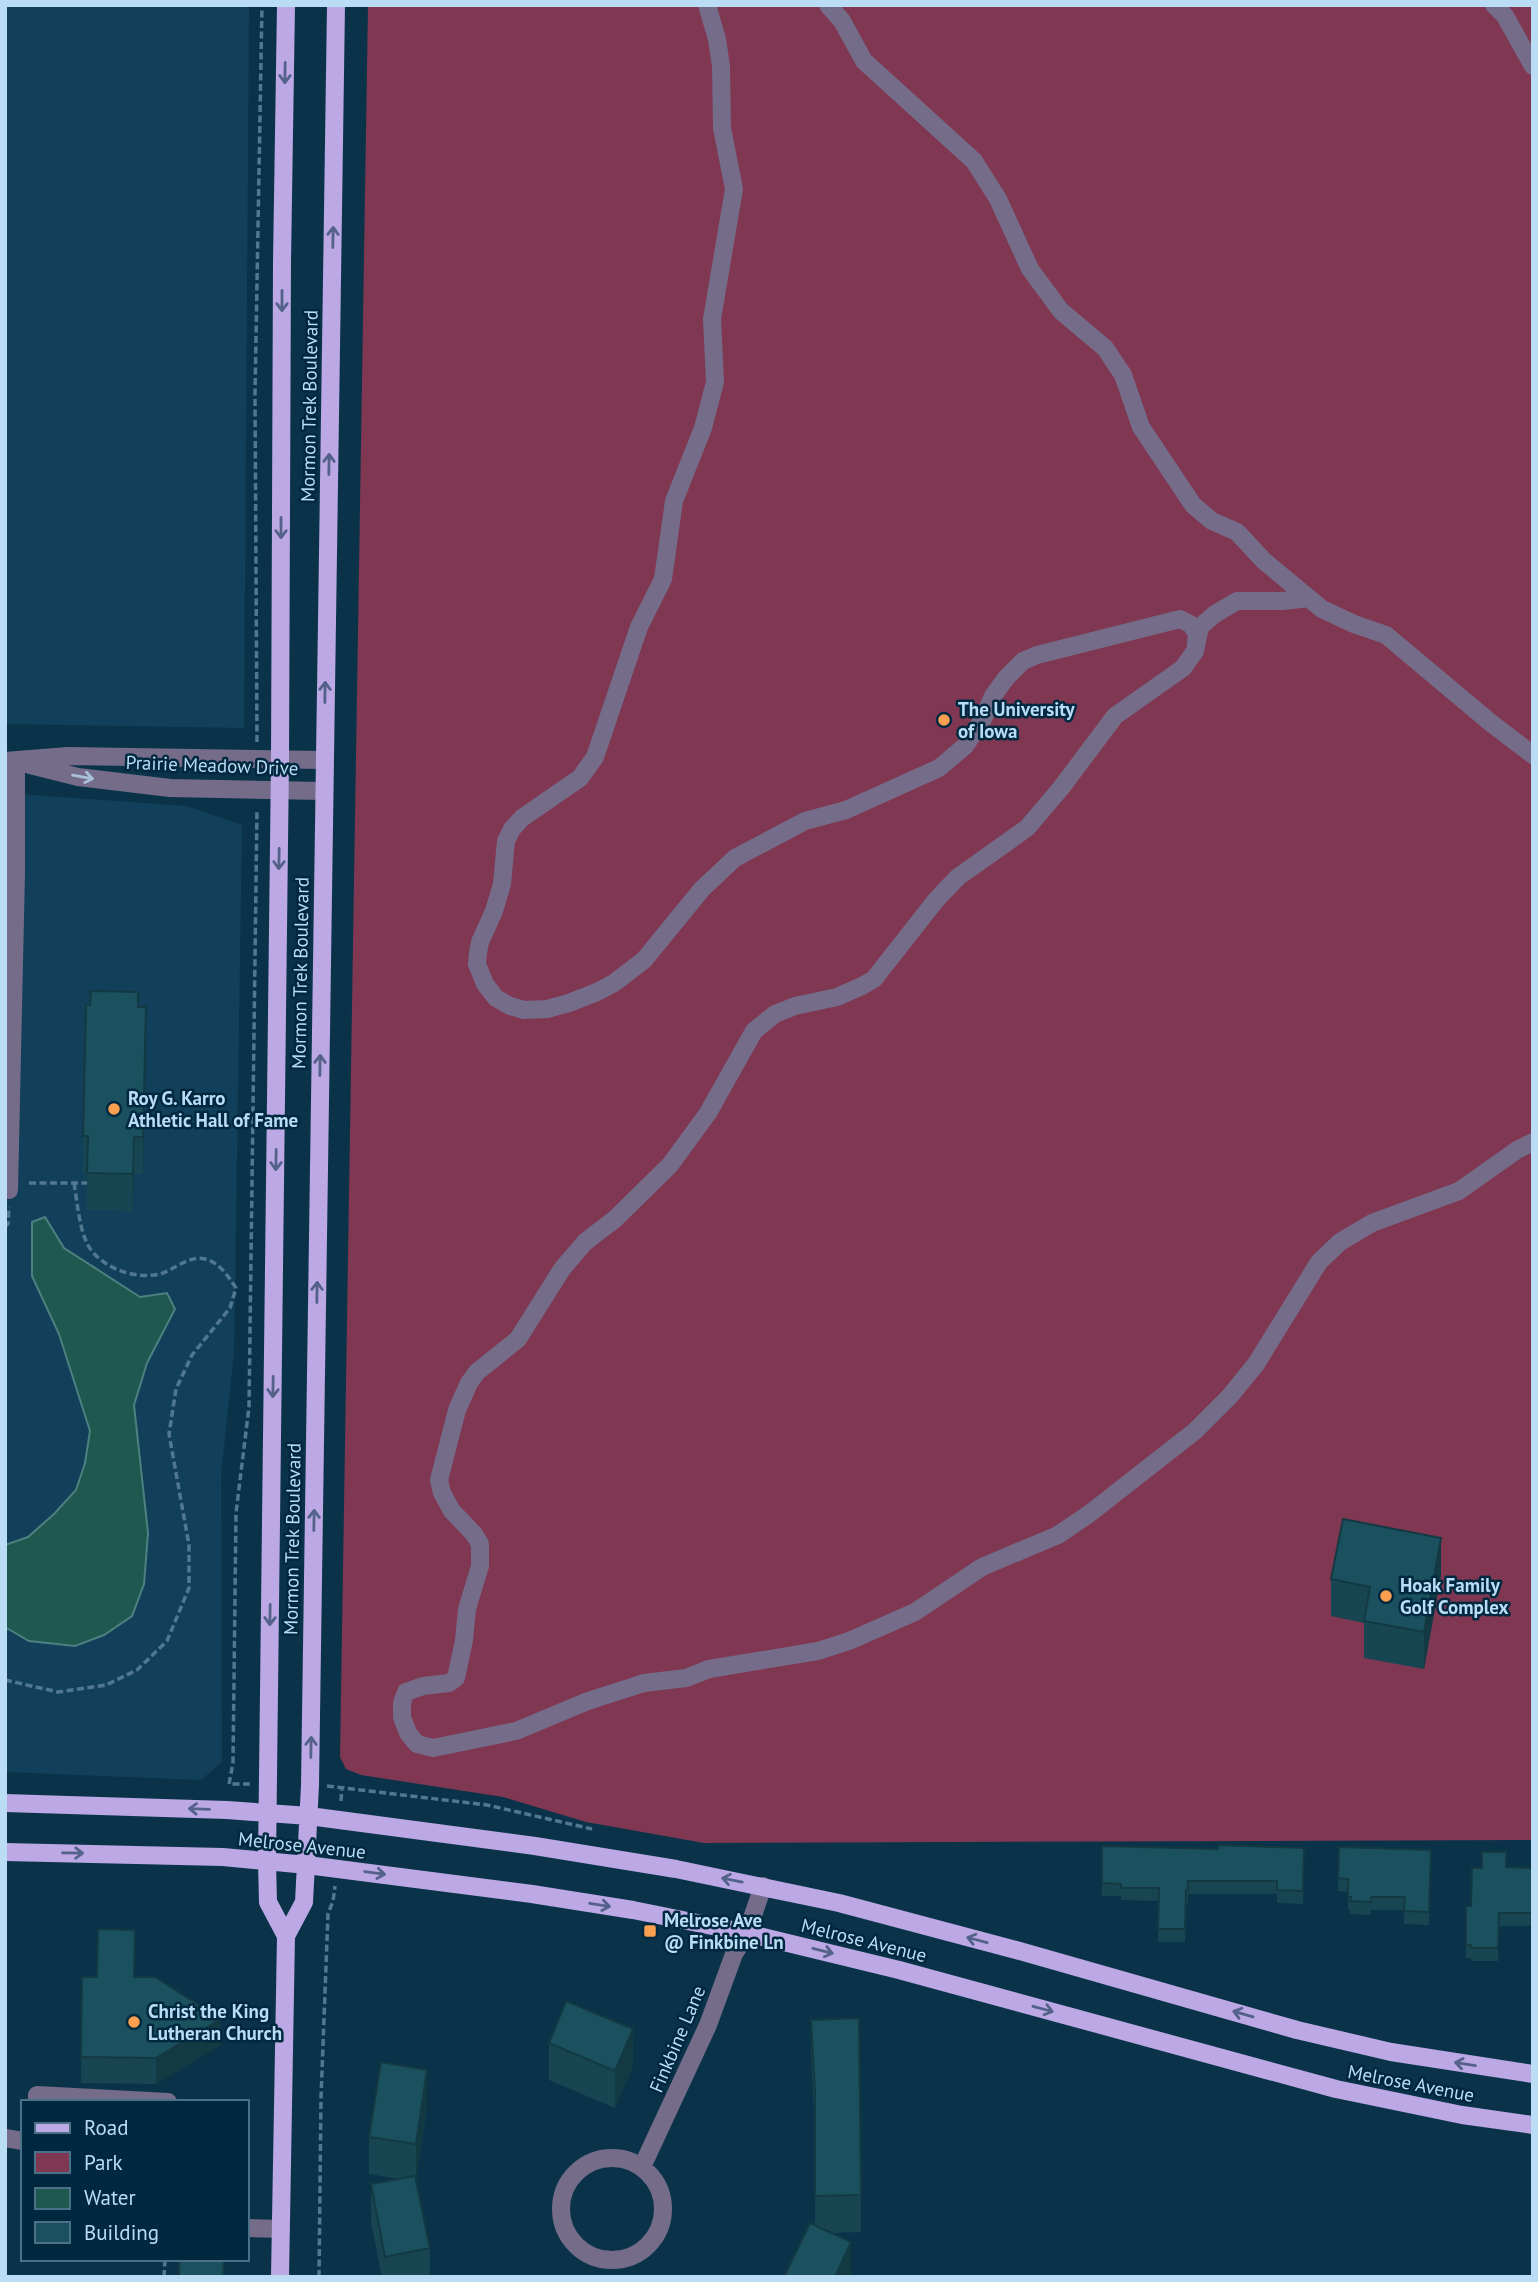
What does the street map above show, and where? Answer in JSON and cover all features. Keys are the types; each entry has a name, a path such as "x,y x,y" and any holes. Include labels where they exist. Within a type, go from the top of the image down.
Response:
{"main road":[{"name":"Mormon Trek Boulevard","path":"286,5 267,1861 268,1902 286,1936"},
{"name":"Mormon Trek Boulevard","path":"280,2277 286,1936 304,1902 309,1815 336,5"},
{"name":"Melrose Avenue","path":"5,1802 309,1815 676,1869 839,1903 1311,2033 1391,2052 1533,2074"},
{"name":"Melrose Avenue","path":"5,1852 142,1854 267,1861 545,1896 747,1933 899,1969 1336,2089 1462,2115 1533,2124"}],"street":[{"path":"707,5 721,66 722,128 734,189 712,319 715,382 703,428 674,501 663,579 639,627 594,757 580,778 522,818 512,828 506,841 502,884 478,953 477,964 485,984 496,998 524,1010 547,1009 569,1003 614,983 644,960 702,889 736,858 805,821 846,810 939,768 965,746 983,719 993,696 1023,661 1037,655 1180,619 1190,624 1197,633 1195,651"},
{"path":"828,5 842,21 864,61 974,162 998,199 1030,269 1061,311 1105,348 1123,375 1141,427 1194,505 1212,521 1237,532 1264,561 1309,598 1333,614 1387,635 1533,755"},
{"path":"1494,5 1505,16 1533,66"},
{"path":"1309,598 1237,601 1215,614 1200,627 1195,651 1183,668 1115,716 1027,828 958,877 936,900 874,979 837,997 795,1006 775,1014 754,1031 708,1113 670,1166 615,1219 585,1242 562,1269 518,1339 477,1371 457,1410 439,1480 442,1493 452,1511 480,1544 480,1566 467,1609 456,1678 439,1686 423,1686 406,1692 402,1703 402,1717 408,1733 417,1744 433,1748 516,1731 588,1700 644,1683 686,1678 709,1669 818,1651 915,1612 982,1567 1058,1535 1195,1431 1230,1396 1256,1364 1319,1262 1340,1242 1372,1223 1459,1191 1517,1150 1533,1142"},
{"name":"Prairie Meadow Drive","path":"11,761 68,756 324,760"},
{"name":"Prairie Meadow Drive","path":"11,761 78,777 170,788 324,790"},
{"path":"10,1186 16,872 11,761"},
{"name":"Finkbine Lane","path":"642,2167 708,2025 734,1954 747,1933 763,1886"},
{"path":"37,2100 37,2095 131,2100"},
{"path":"606,2158 618,2158 642,2167 660,2190 663,2204 663,2218 649,2245 635,2255 623,2259 597,2258 584,2253 570,2239 562,2221 564,2189 573,2175 583,2167 606,2158"},
{"path":"248,2228 281,2229"}],"path":[{"path":"257,744 255,394 262,5"},
{"path":"229,1784 233,1763 236,1513 248,1407 257,816"},
{"path":"5,1680 58,1692 106,1685 137,1670 167,1641 189,1588 189,1545 169,1434 176,1389 192,1355 230,1308 236,1288 223,1269 204,1259 188,1261 159,1274 124,1273 105,1264 86,1242 74,1183"},
{"path":"10,1186 88,1183"},
{"path":"340,1819 342,1786 487,1805 592,1829"},
{"path":"319,2277 321,2098 328,1914 333,1901 336,1868"}],"shaded area":[{"path":"5,5 249,5 244,728 5,724"},
{"path":"5,793 187,806 242,825 234,1353 221,1475 222,1762 201,1780 5,1772"}],"green space":[{"name":"The University of Iowa","path":"368,5 1533,5 1533,1840 704,1843 586,1822 503,1797 361,1775 346,1769 340,1757"}],"water":[{"path":"45,1217 64,1248 140,1297 167,1293 175,1309 147,1363 134,1405 148,1533 144,1584 132,1616 104,1635 75,1646 29,1641 5,1627 5,1545 28,1537 76,1490 85,1463 90,1431 59,1334 32,1276 32,1222"}],"building":[{"name":"Roy G. Karro Athletic Hall of Fame","path":"91,991 138,992 138,1007 146,1007 143,1137 134,1137 133,1174 87,1173 88,1136 83,1136 86,1005 90,1005"},
{"path":"1343,1519 1441,1538 1424,1632 1364,1621 1370,1587 1331,1579"},
{"path":"1218,1845 1304,1848 1303,1891 1277,1890 1277,1881 1188,1881 1185,1929 1158,1929 1159,1888 1121,1888 1121,1884 1102,1883 1102,1846 1218,1849"},
{"path":"1339,1847 1431,1850 1429,1912 1404,1911 1405,1897 1371,1897 1371,1902 1350,1901 1348,1879 1338,1878"},
{"path":"1482,1852 1506,1852 1506,1867 1533,1868 1533,1913 1499,1913 1498,1948 1471,1948 1471,1945 1466,1945 1466,1906 1471,1906 1472,1868 1482,1868"},
{"name":"Christ the King Lutheran Church","path":"98,1929 135,1930 134,1977 155,1977 221,2019 156,2058 81,2057 82,1977 97,1977"},
{"path":"566,2001 633,2029 615,2071 549,2043"},
{"path":"859,2018 861,2195 815,2196 815,2094 811,2020"},
{"path":"381,2062 427,2070 416,2144 369,2137"},
{"path":"415,2176 430,2248 385,2257 371,2184"},
{"path":"810,2223 851,2242 835,2277 784,2277"},
{"path":"179,2261 224,2261 223,2277 179,2277"}],"place":[{"name":"The University of Iowa","path":"944,720"},
{"name":"Roy G. Karro Athletic Hall of Fame","path":"114,1109"},
{"name":"Hoak Family Golf Complex","path":"1386,1596"},
{"name":"Melrose Ave @ Finkbine Ln","path":"650,1931"},
{"name":"Christ the King Lutheran Church","path":"134,2022"}]}
